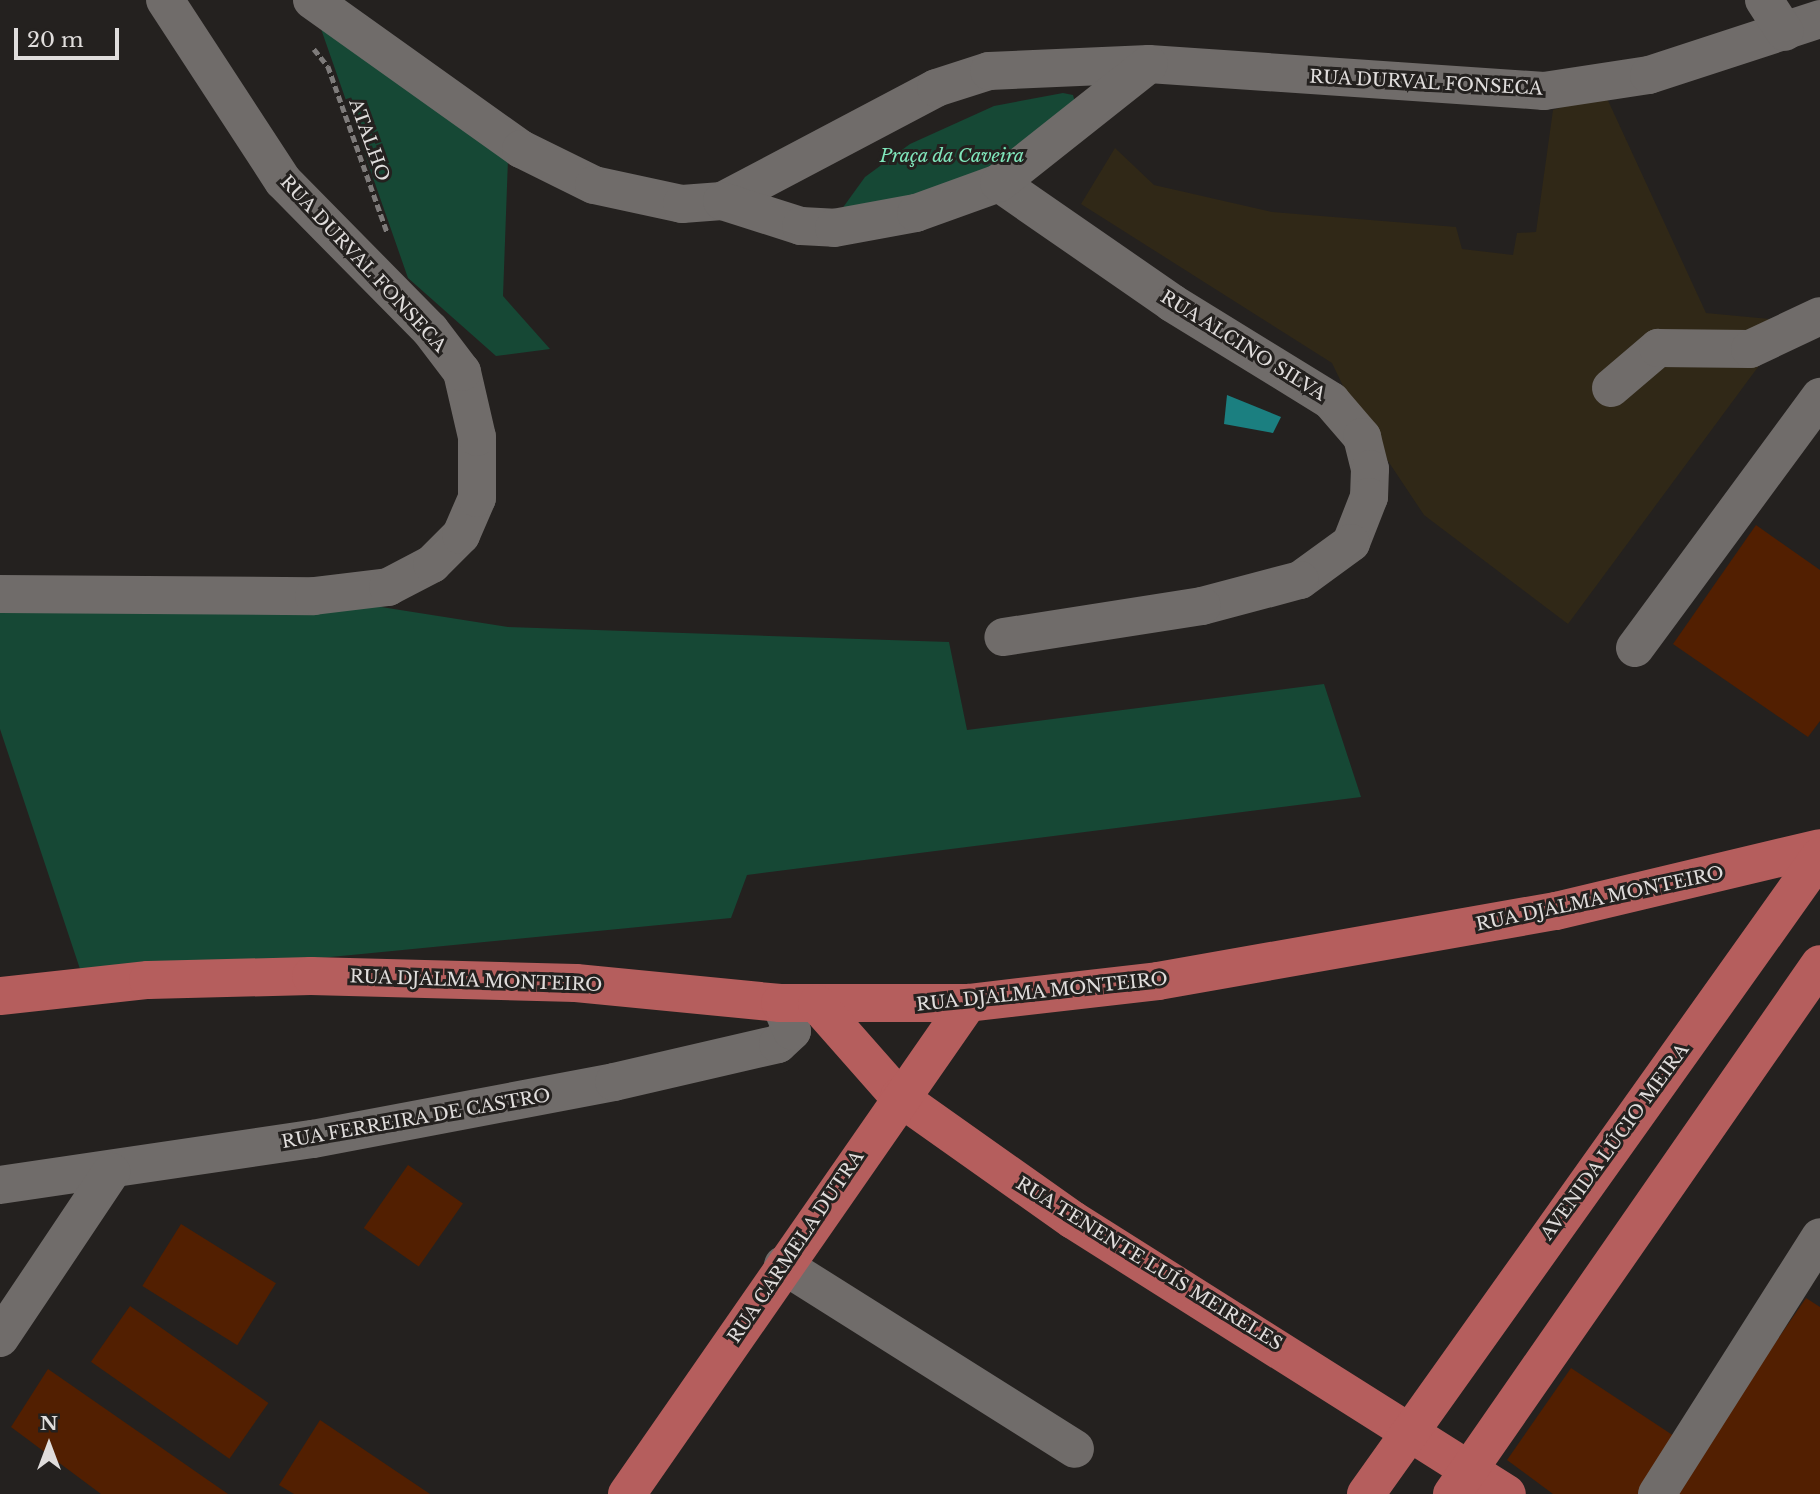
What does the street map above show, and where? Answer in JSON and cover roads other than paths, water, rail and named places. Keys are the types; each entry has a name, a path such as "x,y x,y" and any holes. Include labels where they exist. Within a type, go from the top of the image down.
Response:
{"main road":[{"name":"RUA DJALMA MONTEIRO","path":"0,996 148,980 311,976 576,983 798,1004 968,1003 1158,981 1556,912 1820,848"},
{"name":"AVENIDA LÚCIO MEIRA","path":"1366,1494 1410,1428 1820,856"},
{"path":"1461,1481 1820,964"},
{"name":"RUA CARMELA DUTRA","path":"633,1492 898,1097 968,1003"},
{"name":"RUA TENENTE LUÍS MEIRELES","path":"798,1004 898,1097 1073,1220 1410,1428 1461,1481 1507,1494"}],"street":[{"name":"RUA DURVAL FONSECA","path":"0,594 314,596 388,587 432,564 461,535 477,498 477,437 462,372 396,295 283,181 165,0"},
{"path":"1764,0 1785,32"},
{"name":"RUA DURVAL FONSECA","path":"314,2 521,149 594,185 648,200 722,201 801,226 834,228 916,213 999,183 1149,64"},
{"name":"RUA DURVAL FONSECA","path":"722,201 968,77 1149,64 1544,91 1649,75 1820,19"},
{"name":"RUA ALCINO SILVA","path":"999,183 1125,273 1331,401 1362,437 1370,469 1369,497 1351,543 1300,580 1202,606 1003,636"},
{"path":"1611,388 1658,348 1750,349 1820,316"},
{"path":"1634,648 1820,397"},
{"name":"RUA FERREIRA DE CASTRO","path":"0,1185 111,1172 499,1105 778,1044 792,1031 798,1004"},
{"path":"0,1338 111,1172"},
{"path":"1657,1494 1820,1237"},
{"path":"783,1265 1075,1449"}],"water":[{"path":"1227,395 1281,417 1273,433 1224,424"}],"park label":[{"name":"Praça da Caveira","path":"952,156"}]}
